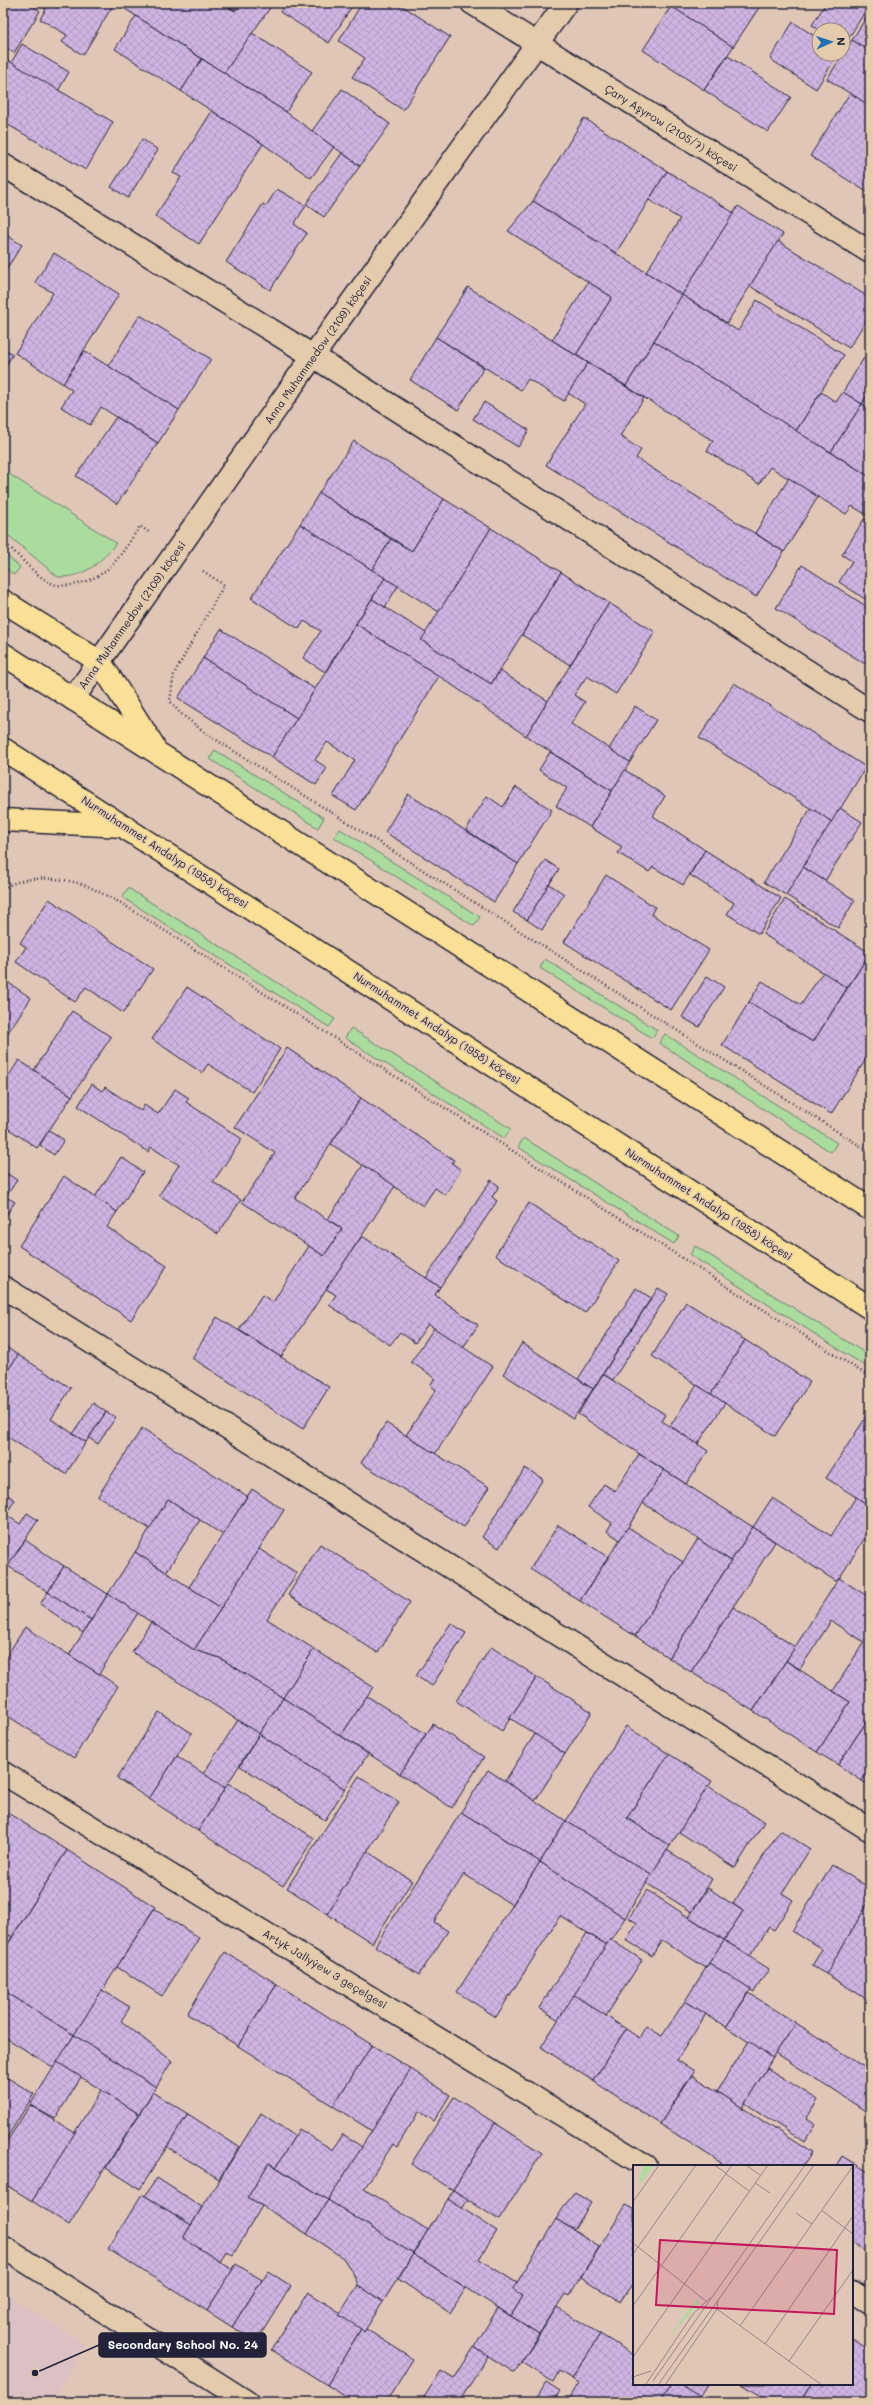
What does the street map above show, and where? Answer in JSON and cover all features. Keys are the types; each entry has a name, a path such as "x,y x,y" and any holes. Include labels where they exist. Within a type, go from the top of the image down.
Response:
{"main road":[{"path":"3,601 100,662 156,751"},
{"path":"3,654 870,1209"},
{"name":"Nurmuhammet Andalyp (1958) köçesi","path":"3,749 870,1308"},
{"path":"3,820 124,826"}],"street":[{"name":"Çary Aşyrow (2105/7) köçesi","path":"472,3 870,252"},
{"name":"Anna Muhammedow (2109) köçesi","path":"73,699 313,356 566,3"},
{"path":"3,165 313,356 870,711"},
{"path":"3,1287 870,1830"},
{"name":"Artyk Jallyýew 3 geçelgesi","path":"3,1773 644,2165"},
{"path":"3,2247 247,2402"},
{"path":"853,2293 870,2303"}],"path":[{"path":"3,541 38,575 51,583 64,586 86,581 111,566 140,526"},
{"path":"224,585 174,674 170,701 180,713 207,734 870,1152"},
{"path":"3,889 11,882 26,879 58,880 87,886 121,903 870,1377"}],"shaded area":[{"path":"3,2293 85,2345 50,2402 3,2402"}],"green space":[{"path":"3,470 116,543 92,568 76,575 58,577 3,531"},
{"path":"3,553 20,567 14,575 3,566"},
{"path":"215,750 324,818 318,828 210,759"},
{"path":"340,829 480,917 474,926 334,837"},
{"path":"128,888 335,1019 329,1027 122,897"},
{"path":"545,959 657,1030 652,1038 540,968"},
{"path":"351,1028 511,1129 504,1138 345,1038"},
{"path":"665,1034 837,1143 831,1152 659,1043"},
{"path":"524,1138 679,1236 674,1244 518,1147"},
{"path":"695,1246 870,1356 870,1369 690,1255"}],"building":[{"path":"3,3 29,3 40,11 14,53 3,46"},
{"path":"37,3 111,3 113,5 83,55 62,42 67,35 40,19 46,9"},
{"path":"120,3 220,3 235,11 241,3 263,3 270,8 224,73 119,5"},
{"path":"223,3 238,3 234,10"},
{"path":"286,3 354,3 329,43 280,12"},
{"path":"362,3 398,3 450,37 403,110 352,77 365,58 339,41"},
{"path":"673,3 762,3 733,47 671,6"},
{"path":"826,3 870,3 851,34 851,22 814,22"},
{"path":"671,6 733,47 704,90 643,50"},
{"path":"870,11 870,51 852,40"},
{"path":"136,16 202,59 181,91 115,49"},
{"path":"793,22 811,34 811,62 833,62 816,89 770,59"},
{"path":"252,33 312,72 286,112 224,73"},
{"path":"852,40 870,51 870,106 827,79 838,62 851,62"},
{"path":"22,44 69,72 58,91 11,63"},
{"path":"728,56 791,97 768,132 704,90"},
{"path":"202,59 286,112 334,147 311,178 263,144 181,91"},
{"path":"7,60 113,122 86,170 3,122 3,67"},
{"path":"342,89 390,124 360,166 312,131"},
{"path":"850,93 870,106 870,194 810,156"},
{"path":"212,111 263,144 199,244 155,216 181,177 173,173"},
{"path":"584,118 667,171 616,253 533,201"},
{"path":"142,139 158,150 128,198 111,187"},
{"path":"342,153 360,166 324,217 306,204"},
{"path":"667,171 734,213 682,295 646,272 680,219 649,200"},
{"path":"277,189 306,206 294,224 307,233 270,290 226,262 263,204 266,206"},
{"path":"533,201 682,295 626,386 576,355 612,297 508,231"},
{"path":"738,206 783,234 727,323 682,295"},
{"path":"3,233 22,245 3,274"},
{"path":"778,241 870,298 870,314 849,348 750,286"},
{"path":"54,253 119,294 63,384 15,353 53,293 35,282"},
{"path":"588,282 612,297 576,355 552,340"},
{"path":"468,287 588,363 564,401 528,379 521,390 436,337"},
{"path":"682,295 738,331 757,300 844,355 796,431 654,341"},
{"path":"140,315 211,359 179,410 108,366"},
{"path":"436,337 484,368 458,410 410,380"},
{"path":"654,341 870,477 870,517 852,506 846,514 770,467 759,484 707,451 713,441 626,386"},
{"path":"3,348 13,354 3,370"},
{"path":"870,348 870,390 862,404 843,392"},
{"path":"84,351 179,410 158,443 101,407 90,425 61,407 72,390 63,384"},
{"path":"588,363 644,398 620,436 641,450 636,458 784,552 756,597 546,465 585,404 568,393"},
{"path":"870,390 870,409 862,404"},
{"path":"821,392 836,402 843,392 862,404 831,452 796,431"},
{"path":"484,402 529,430 518,447 473,419"},
{"path":"862,404 870,409 870,477 831,452"},
{"path":"116,417 158,443 117,504 76,476"},
{"path":"354,441 444,499 412,551 319,493"},
{"path":"789,478 818,497 784,552 755,533"},
{"path":"319,493 391,539 372,570 300,524"},
{"path":"444,499 491,528 439,612 372,570 391,539 412,551"},
{"path":"864,519 870,522 870,591 865,599 839,582 852,561 842,555"},
{"path":"300,524 385,578 325,672 303,658 321,631 304,621 299,629 251,598"},
{"path":"491,528 561,572 491,684 421,640"},
{"path":"802,565 866,606 870,600 870,667 776,608"},
{"path":"561,572 609,603 570,665 522,635"},
{"path":"385,578 398,586 385,607 372,599"},
{"path":"372,599 426,633 421,640 491,684 500,671 548,701 526,736 439,676 356,624"},
{"path":"609,603 655,632 616,694 587,676 574,695 585,702 571,724 630,762 612,791 526,736"},
{"path":"356,624 439,676 356,810 333,796 355,760 327,742 315,760 327,768 316,785 272,757"},
{"path":"221,629 315,689 297,718 203,658"},
{"path":"203,658 297,718 272,757 178,698"},
{"path":"734,683 866,767 832,822 699,738"},
{"path":"635,706 656,720 630,762 609,749"},
{"path":"550,752 612,791 590,827 556,806 567,788 539,770"},
{"path":"625,770 665,796 653,816 705,850 683,885 653,867 649,872 618,853 622,847 590,827"},
{"path":"516,787 552,810 518,864 466,830 487,796 503,807"},
{"path":"408,794 518,864 494,902 385,832"},
{"path":"811,808 832,822 786,895 764,882"},
{"path":"840,808 862,822 825,881 803,867"},
{"path":"870,836 870,848 865,845"},
{"path":"705,850 781,898 759,934 727,914 734,903 690,875"},
{"path":"545,860 559,869 527,920 513,912"},
{"path":"803,867 855,900 838,928 786,895"},
{"path":"606,875 655,907 651,914 709,950 671,1010 564,942"},
{"path":"549,884 564,894 542,930 527,920"},
{"path":"49,899 153,969 123,1013 86,987 75,1002 16,962 26,947 20,943"},
{"path":"785,899 870,953 847,988 763,934"},
{"path":"870,953 870,1053 831,1114 722,1045 749,1002 813,1042"},
{"path":"823,972 847,988 813,1042 749,1002 762,981 801,1005"},
{"path":"707,976 724,987 699,1027 682,1017"},
{"path":"3,979 31,998 3,1040"},
{"path":"187,987 280,1049 252,1092 208,1064 202,1073 152,1039"},
{"path":"72,1011 111,1037 72,1096 34,1070"},
{"path":"287,1048 361,1098 295,1198 342,1229 324,1256 242,1202 275,1153 235,1127"},
{"path":"19,1060 72,1096 37,1148 3,1125 3,1085"},
{"path":"92,1084 102,1091 105,1087 141,1111 144,1105 158,1114 175,1089 189,1098 186,1102 242,1139 213,1182 241,1200 218,1234 159,1195 179,1165 151,1147 148,1152 78,1106"},
{"path":"361,1098 454,1160 452,1163 461,1170 445,1195 435,1188 423,1206 331,1144"},
{"path":"49,1130 64,1140 54,1155 40,1145"},
{"path":"121,1157 143,1172 117,1212 95,1197"},
{"path":"363,1165 395,1186 281,1357 239,1330 262,1295 273,1302 309,1246 324,1256 342,1229 328,1219"},
{"path":"3,1171 17,1180 3,1201"},
{"path":"64,1176 117,1212 107,1227 167,1266 131,1320 19,1246"},
{"path":"491,1180 499,1186 492,1197 497,1201 440,1287 426,1278"},
{"path":"6,1197 15,1202 3,1220 3,1201"},
{"path":"529,1203 619,1261 585,1313 495,1255"},
{"path":"362,1236 440,1287 435,1295 478,1325 463,1348 428,1324 415,1343 400,1332 390,1345 329,1305 336,1295 326,1289"},
{"path":"636,1288 651,1298 593,1389 578,1379"},
{"path":"658,1288 668,1294 613,1380 603,1374"},
{"path":"686,1302 745,1340 711,1394 652,1356"},
{"path":"217,1317 329,1387 303,1429 192,1358"},
{"path":"434,1328 493,1367 435,1454 406,1435 436,1390 430,1385 435,1378 411,1362"},
{"path":"745,1340 810,1382 775,1436 711,1394"},
{"path":"522,1343 593,1389 573,1419 503,1374"},
{"path":"3,1345 18,1355 3,1378"},
{"path":"18,1355 71,1388 51,1419 86,1442 66,1474 3,1434 3,1378"},
{"path":"603,1374 666,1415 662,1421 708,1451 686,1484 578,1414"},
{"path":"697,1385 725,1403 698,1444 670,1426"},
{"path":"93,1403 106,1412 86,1442 73,1434"},
{"path":"106,1412 116,1417 98,1444 89,1438"},
{"path":"868,1414 870,1415 870,1506 826,1478"},
{"path":"386,1423 489,1487 464,1527 361,1463"},
{"path":"142,1428 247,1496 223,1535 168,1499 150,1529 98,1496"},
{"path":"639,1454 664,1470 620,1540 607,1531 612,1523 588,1507 604,1484 615,1491"},
{"path":"525,1468 543,1479 499,1548 482,1537"},
{"path":"664,1470 753,1527 731,1561 643,1503"},
{"path":"252,1489 284,1510 221,1608 189,1587"},
{"path":"3,1492 15,1500 3,1519"},
{"path":"856,1497 870,1506 870,1530 837,1582 753,1527 772,1498 831,1536"},
{"path":"168,1499 200,1520 166,1572 135,1552"},
{"path":"27,1513 38,1520 8,1566 3,1563 3,1519 6,1515 20,1524"},
{"path":"558,1525 608,1557 580,1601 530,1569"},
{"path":"628,1527 683,1562 635,1636 580,1601"},
{"path":"753,1527 775,1542 691,1672 669,1658"},
{"path":"698,1539 731,1561 669,1658 635,1636"},
{"path":"25,1540 64,1566 48,1592 8,1566"},
{"path":"320,1544 410,1602 378,1653 288,1595"},
{"path":"259,1549 297,1573 267,1619 314,1649 283,1698 220,1658 194,1650"},
{"path":"135,1552 221,1608 194,1650 108,1594"},
{"path":"64,1566 108,1594 91,1620 48,1592"},
{"path":"839,1578 870,1598 870,1646 831,1621 800,1669 786,1661"},
{"path":"48,1592 91,1620 83,1633 40,1604"},
{"path":"108,1594 138,1613 99,1674 69,1655"},
{"path":"733,1607 795,1647 753,1711 691,1672"},
{"path":"151,1622 194,1650 220,1658 283,1698 259,1734 132,1652"},
{"path":"451,1623 466,1633 432,1686 416,1676"},
{"path":"25,1627 118,1686 74,1758 3,1713 3,1662"},
{"path":"864,1642 870,1646 870,1716 838,1765 817,1752 850,1702 833,1691"},
{"path":"491,1647 537,1677 502,1731 456,1701"},
{"path":"314,1649 373,1687 341,1736 283,1698"},
{"path":"786,1661 850,1702 817,1752 753,1711"},
{"path":"537,1677 592,1712 565,1754 510,1718"},
{"path":"367,1696 426,1734 400,1774 341,1736"},
{"path":"283,1698 368,1754 345,1789 259,1734"},
{"path":"159,1712 192,1733 149,1799 117,1778"},
{"path":"870,1716 870,1768 862,1781 838,1765"},
{"path":"238,1720 259,1734 225,1788 203,1774"},
{"path":"433,1724 484,1757 452,1808 400,1774"},
{"path":"626,1726 669,1754 627,1818 670,1846 651,1875 566,1821"},
{"path":"259,1734 345,1789 325,1820 240,1766"},
{"path":"535,1734 565,1754 535,1801 505,1781"},
{"path":"669,1754 712,1781 670,1846 627,1818"},
{"path":"177,1756 225,1788 198,1831 149,1799"},
{"path":"870,1768 870,1786 862,1781"},
{"path":"488,1770 566,1821 540,1862 461,1812"},
{"path":"359,1776 399,1802 327,1914 287,1888"},
{"path":"228,1783 314,1838 283,1886 198,1831"},
{"path":"708,1786 764,1822 735,1868 679,1832"},
{"path":"3,1810 67,1850 12,1937 3,1931"},
{"path":"461,1812 540,1862 512,1905 464,1874 434,1922 448,1931 419,1975 375,1946"},
{"path":"566,1821 651,1875 625,1918 540,1862"},
{"path":"780,1830 810,1849 782,1893 793,1900 774,1930 769,1927 750,1956 724,1940 743,1911 733,1904"},
{"path":"67,1850 155,1907 74,2035 3,1990 3,1952"},
{"path":"667,1850 712,1879 692,1912 646,1883"},
{"path":"367,1851 412,1881 372,1943 327,1914"},
{"path":"540,1862 625,1918 607,1945 560,1916 496,2017 457,1992"},
{"path":"832,1865 870,1888 870,1900 826,1974 812,1966 822,1949 792,1931"},
{"path":"708,1888 743,1911 724,1940 689,1917"},
{"path":"647,1890 724,1940 706,1968 662,1940 652,1956 626,1940 637,1923 629,1918"},
{"path":"870,1900 870,2001 826,1974"},
{"path":"154,1909 199,1938 162,1996 117,1967"},
{"path":"3,1931 12,1937 3,1952"},
{"path":"587,1933 607,1945 559,2020 539,2008"},
{"path":"610,1939 642,1960 606,2016 574,1995"},
{"path":"724,1940 769,1969 754,1992 709,1963"},
{"path":"225,1952 277,1984 238,2046 187,2014"},
{"path":"709,1963 751,1989 726,2027 685,2001"},
{"path":"277,1984 372,2045 333,2106 238,2046"},
{"path":"3,1990 74,2035 54,2068 3,2036"},
{"path":"102,1990 130,2007 121,2021 172,2061 156,2087 74,2035"},
{"path":"749,1993 796,2023 773,2058 726,2027"},
{"path":"574,1995 626,2029 593,2081 541,2047"},
{"path":"685,2001 706,2014 677,2060 694,2071 660,2124 593,2081 626,2029 639,2038 646,2026 662,2036"},
{"path":"796,2023 870,2071 870,2114 776,2053"},
{"path":"74,2035 156,2087 139,2114 57,2062"},
{"path":"749,2041 773,2058 742,2108 717,2091"},
{"path":"372,2045 411,2069 372,2131 333,2106"},
{"path":"57,2062 81,2077 55,2119 30,2105"},
{"path":"767,2068 818,2100 807,2118 816,2124 804,2142 745,2103"},
{"path":"411,2069 450,2095 434,2121 419,2111 397,2147 393,2144 364,2189 428,2230 413,2254 328,2200"},
{"path":"3,2075 34,2094 3,2144"},
{"path":"692,2075 812,2153 804,2165 724,2165 660,2124"},
{"path":"101,2090 139,2114 69,2225 32,2201"},
{"path":"153,2092 188,2114 140,2189 106,2168"},
{"path":"454,2097 495,2123 453,2190 411,2164"},
{"path":"30,2105 75,2133 32,2201 3,2183 3,2148"},
{"path":"261,2113 295,2136 276,2167 269,2163 248,2197 262,2206 233,2255 226,2251 220,2262 183,2238"},
{"path":"188,2114 239,2147 219,2179 167,2147"},
{"path":"495,2123 542,2153 499,2220 453,2190"},
{"path":"299,2129 333,2150 343,2134 362,2147 328,2200 276,2167"},
{"path":"842,2156 870,2173 870,2253 853,2243 853,2165 837,2165"},
{"path":"269,2163 328,2200 307,2234 248,2197"},
{"path":"157,2178 202,2207 191,2225 145,2196"},
{"path":"453,2190 468,2199 462,2209 448,2199"},
{"path":"574,2192 591,2203 574,2230 556,2219"},
{"path":"142,2194 191,2225 183,2238 233,2270 207,2311 108,2249"},
{"path":"448,2199 497,2231 479,2259 517,2283 513,2289 523,2296 511,2316 413,2254"},
{"path":"328,2200 413,2254 383,2302 358,2285 353,2273 343,2258 307,2234"},
{"path":"626,2205 633,2208 633,2282 620,2302 581,2277"},
{"path":"556,2219 599,2247 569,2296 565,2294 539,2334 511,2316 523,2296 513,2289"},
{"path":"413,2254 466,2288 450,2313 398,2279"},
{"path":"236,2264 262,2280 232,2327 207,2311"},
{"path":"268,2271 291,2286 256,2342 232,2327"},
{"path":"358,2285 383,2302 364,2332 339,2315"},
{"path":"308,2292 341,2313 339,2315 361,2329 327,2385 271,2350"},
{"path":"557,2307 600,2334 572,2379 559,2371 553,2382 522,2362"},
{"path":"498,2308 539,2334 515,2373 474,2347"},
{"path":"361,2329 364,2332 366,2329 413,2359 386,2402 354,2402 327,2385"},
{"path":"600,2334 633,2354 633,2385 671,2385 660,2402 575,2402 569,2399 579,2383 572,2379"},
{"path":"853,2341 870,2351 870,2402 800,2402 810,2385 853,2385"},
{"path":"474,2347 488,2356 459,2402 421,2402 441,2371 454,2379"},
{"path":"546,2382 560,2391 553,2402 533,2402"},
{"path":"671,2385 682,2385 708,2402 660,2402"},
{"path":"682,2385 707,2385 700,2397"},
{"path":"744,2385 810,2385 800,2402 771,2402"}],"place":[{"name":"Secondary School No. 24","path":"35,2373"}]}
